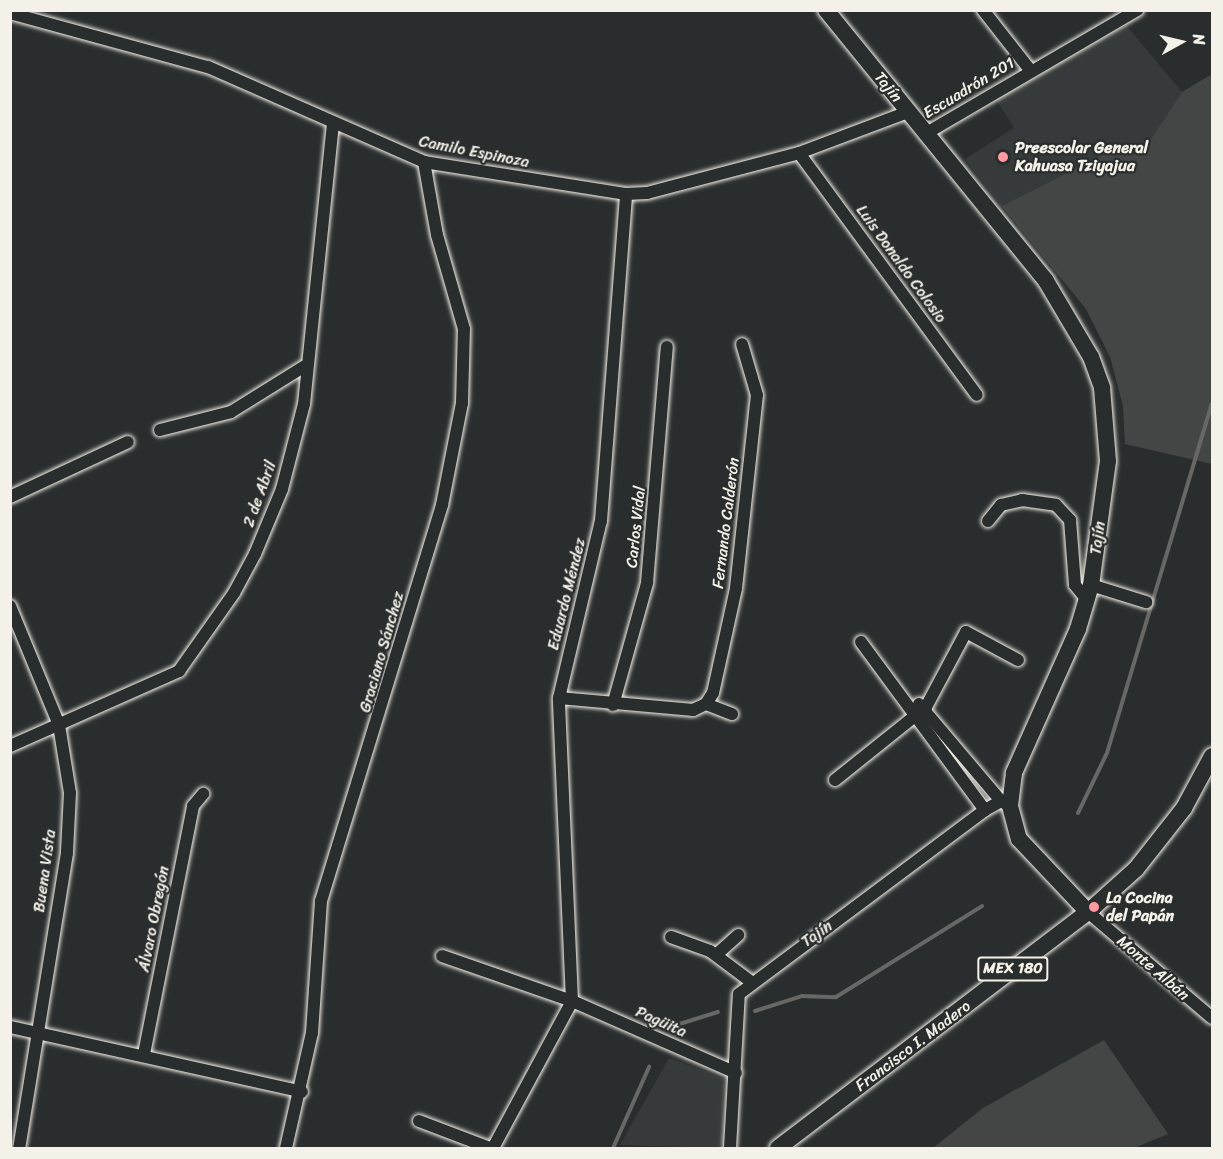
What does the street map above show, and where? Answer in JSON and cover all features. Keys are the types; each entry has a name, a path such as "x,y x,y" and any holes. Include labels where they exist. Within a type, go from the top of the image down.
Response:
{"main road":[{"name":"Tajín","path":"826,10 1046,281 1091,357 1108,426 1104,501 1089,592 1014,773 1005,804"},
{"name":"Francisco I. Madero","path":"778,1149 1088,912 1161,841 1212,756"},
{"name":"Monte Albán","path":"1005,804 1019,839 1088,912"}],"street":[{"name":"Escuadrón 201","path":"983,10 1030,70"},
{"name":"Escuadrón 201","path":"925,134 1030,70 1137,10"},
{"name":"Camilo Espinoza","path":"10,13 208,67 424,162 626,194 647,193 799,153 908,112"},
{"name":"2 de Abril","path":"10,746 179,671 228,602 282,489 304,404 305,366 333,123"},
{"name":"Luis Donaldo Colosio","path":"799,153 977,395"},
{"name":"Graciano Sánchez","path":"286,1149 302,1092 312,1033 321,901 442,505 465,380 464,329 436,235 424,162"},
{"name":"Eduardo Méndez","path":"572,1001 559,698 601,521 626,194"},
{"name":"Fernando Calderón","path":"706,704 736,588 748,485 757,395 742,344"},
{"name":"Carlos Vidal","path":"613,705 646,583 667,347"},
{"path":"160,430 231,412 305,366"},
{"path":"10,497 128,442"},
{"path":"988,521 1001,505 1022,500 1056,504 1070,520 1075,585 1089,592 1146,602"},
{"name":"Buena Vista","path":"10,606 59,725 70,793 67,853 36,1032 19,1149"},
{"path":"835,780 915,719 926,707 966,632 1018,660"},
{"path":"861,642 906,699 915,719 985,810"},
{"path":"559,698 613,705 693,710 706,704 732,714"},
{"path":"906,699 926,707"},
{"name":"Monte Albán","path":"926,707 1005,804"},
{"path":"948,762 962,753"},
{"name":"Álvaro Obregón","path":"144,1053 193,806 203,794"},
{"name":"Tajín","path":"736,1073 738,994 750,981 985,810 1005,804"},
{"name":"Monte Albán","path":"1088,912 1212,1018"},
{"path":"716,954 738,935"},
{"path":"671,937 716,954 750,981"},
{"path":"419,1121 492,1149 572,1001 442,956"},
{"name":"Pagüita","path":"572,1001 736,1073"},
{"path":"10,1027 144,1053 302,1092"},
{"path":"730,1149 736,1073"}],"shaded area":[{"path":"1126,25 1182,92 1143,151 1114,149 1002,206 965,159 1014,128 996,99"},
{"path":"1212,74 1212,464 1125,444 1123,406 1110,357 1086,309 1002,206 1114,149 1143,151 1182,92"},
{"path":"1104,1040 1168,1134 1134,1148 933,1148 983,1108"},
{"path":"669,1058 724,1079 722,1148 620,1145"}],"waterway":[{"path":"1078,813 1107,753 1212,404"},
{"path":"755,1011 802,996 836,997 982,906"},
{"path":"673,1026 718,1012"},
{"path":"613,1148 649,1067"}],"place":[{"name":"Preescolar General Kahuasa Tziyajua","path":"1003,157"},
{"name":"La Cocina del Papán","path":"1094,907"}]}
